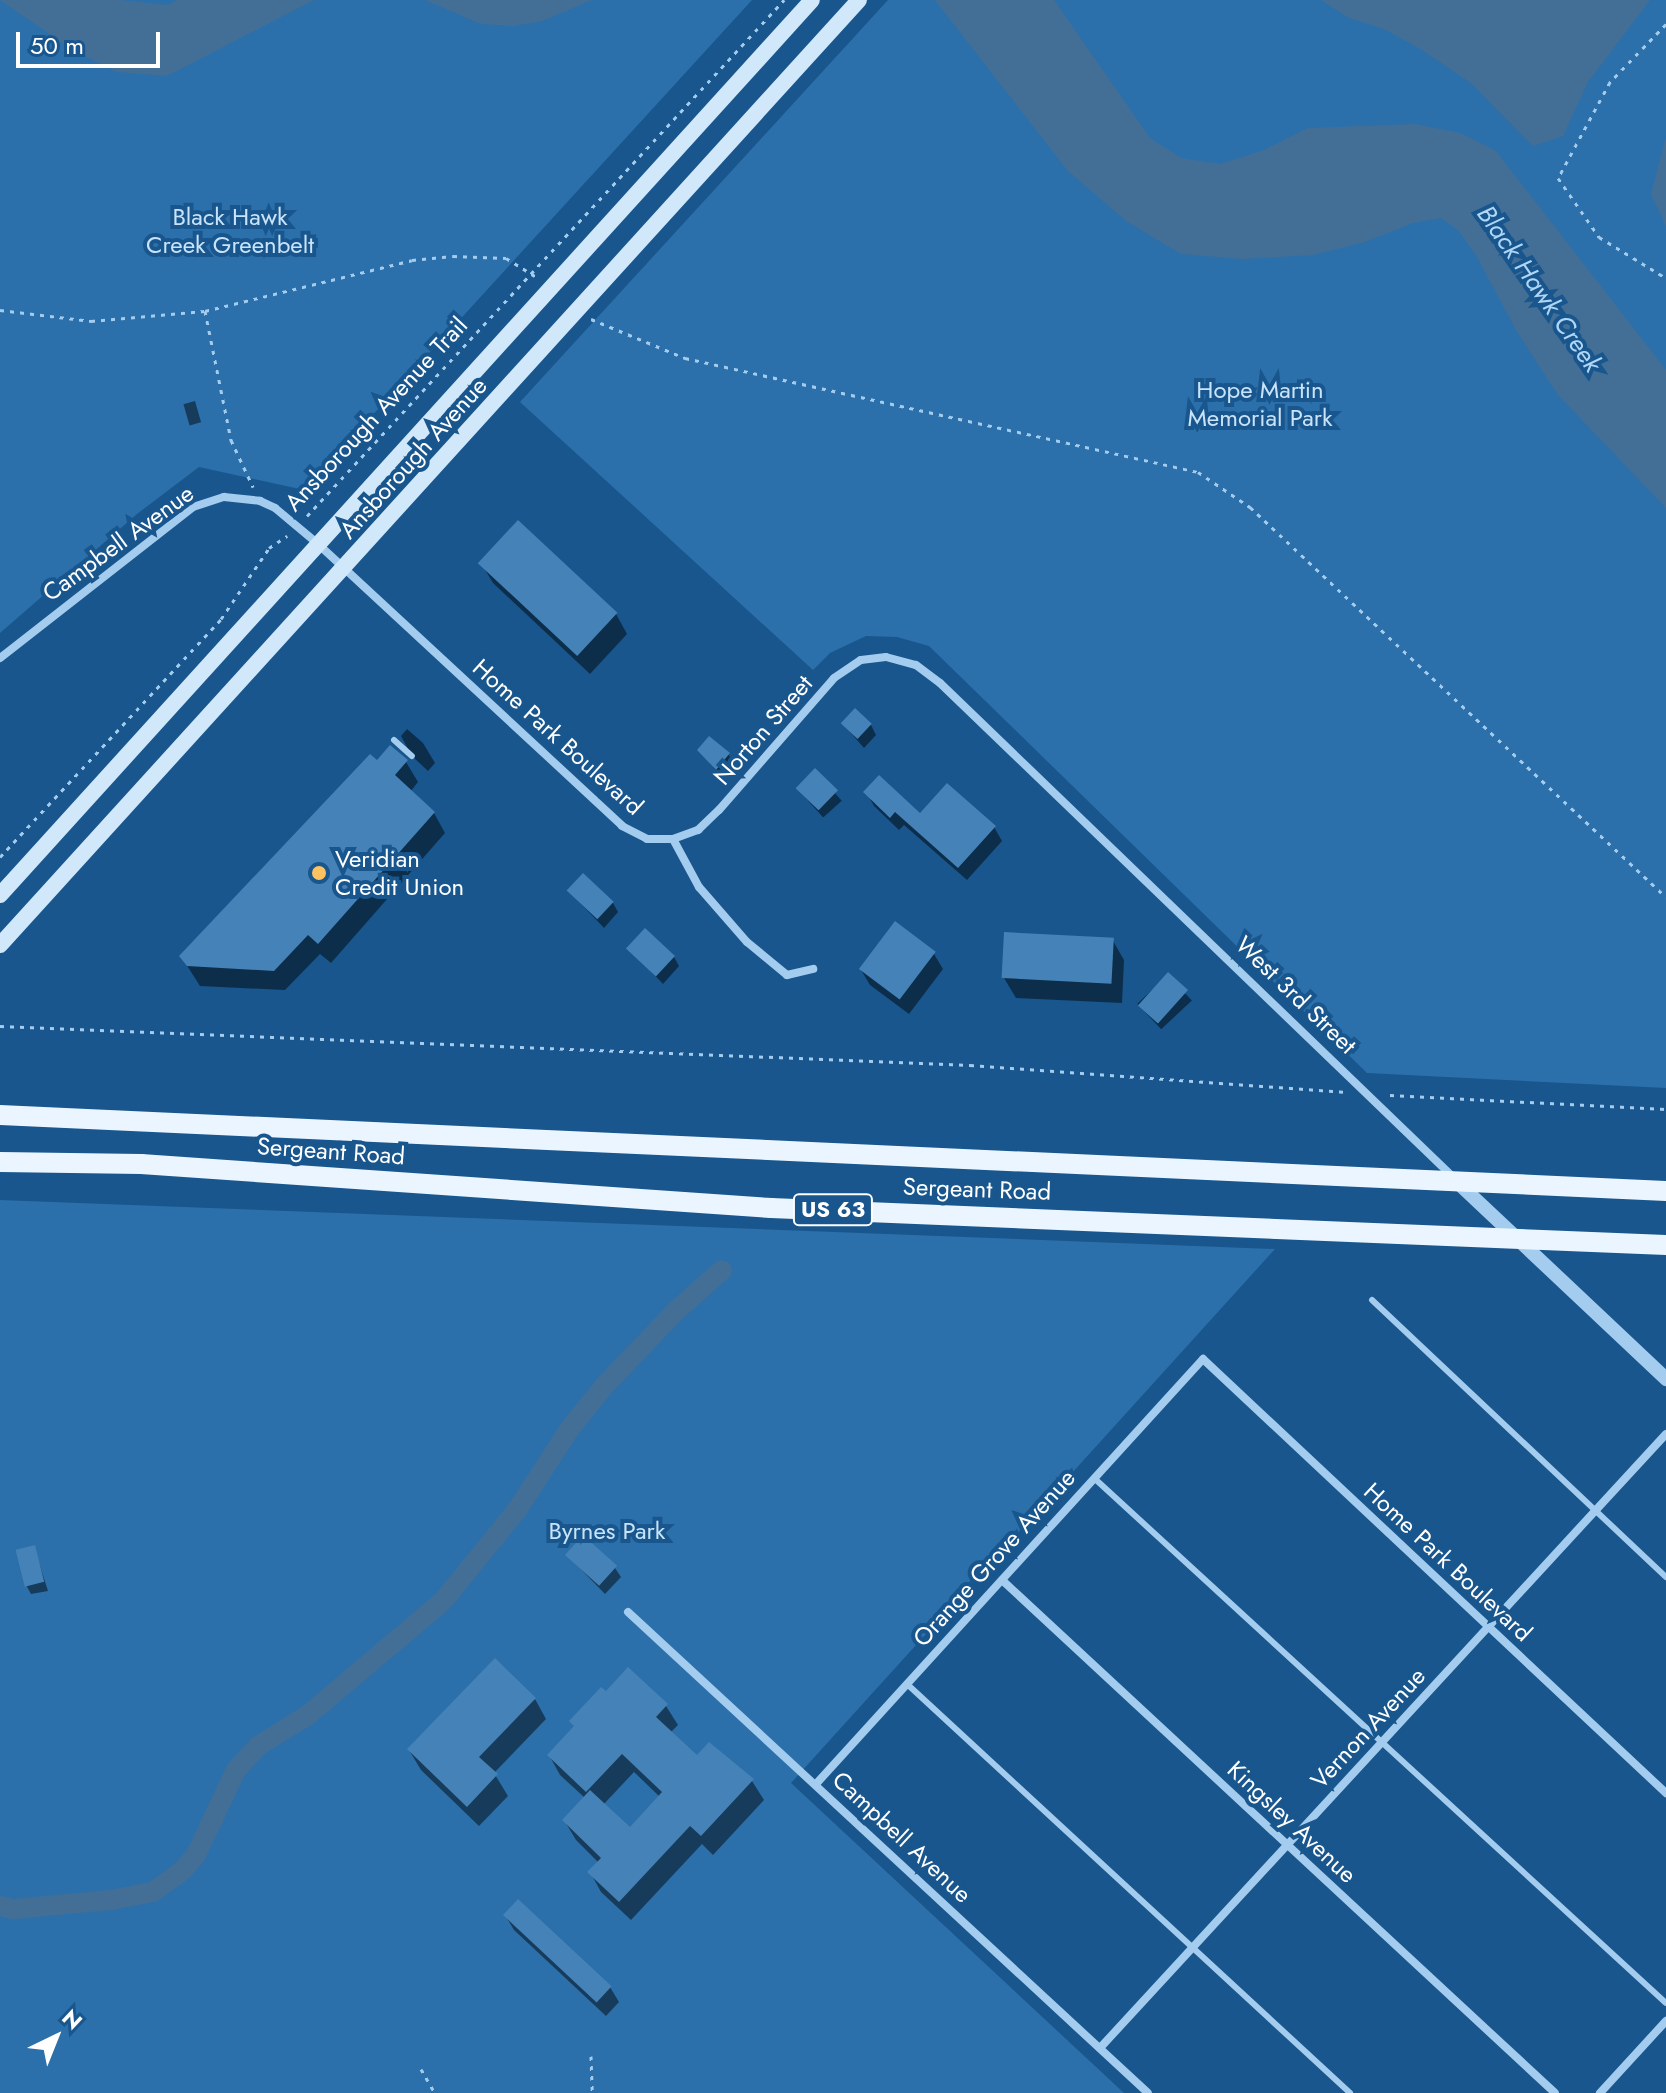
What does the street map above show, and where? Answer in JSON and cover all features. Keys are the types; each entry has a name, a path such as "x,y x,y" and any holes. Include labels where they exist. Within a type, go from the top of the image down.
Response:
{"main road":[{"name":"Ansborough Avenue","path":"0,895 812,0"},
{"name":"Ansborough Avenue","path":"0,945 859,0"},
{"name":"Sergeant Road","path":"0,1115 1666,1191"},
{"name":"Sergeant Road","path":"0,1162 141,1164 771,1208 1666,1245"}],"street":[{"name":"Campbell Avenue","path":"0,658 193,507 224,497 260,501 297,526 345,569"},
{"name":"Home Park Boulevard","path":"345,569 622,826 647,839 673,839"},
{"name":"Norton Street","path":"673,839 698,830 719,810 834,678 861,660 886,657"},
{"name":"West 3rd Street","path":"886,657 916,665 940,683 1514,1238 1666,1379"},
{"path":"673,839 699,887 747,942 787,975 813,969"},
{"name":"Home Park Boulevard","path":"1203,1359 1666,1793"},
{"name":"Orange Grove Avenue","path":"816,1784 1203,1359"},
{"name":"Vernon Avenue","path":"1100,2048 1666,1434"},
{"name":"Kingsley Avenue","path":"1002,1580 1555,2093"},
{"name":"Campbell Avenue","path":"628,1612 1148,2093"},
{"path":"1600,2093 1666,2021"}],"lane":[{"path":"394,740 412,756"},
{"path":"1372,1300 1666,1577"},
{"path":"1094,1478 1666,2003"},
{"path":"907,1684 1350,2093"}],"path":[{"name":"Ansborough Avenue Trail","path":"0,857 221,619 269,548 297,526 784,0"},
{"path":"1666,24 1610,82 1558,178 1599,237 1666,278"},
{"path":"0,310 91,321 205,311 412,260 453,256 506,258 550,288"},
{"path":"579,310 594,321 685,358 1198,472 1250,507 1666,897"},
{"path":"205,311 231,440 260,501"},
{"path":"0,1026 970,1065 1323,1090"},
{"path":"1390,1095 1666,1109"},
{"path":"591,2056 592,2093"},
{"path":"421,2069 435,2093"}],"green space":[{"name":"Black Hawk Creek Greenbelt","path":"0,0 752,0 304,490 199,467 137,514 0,633"},
{"name":"Hope Martin Memorial Park","path":"888,0 1666,0 1666,1088 1367,1073 929,646 897,637 866,636 830,653 813,670 520,402"},
{"name":"Byrnes Park","path":"0,1200 1275,1249 791,1783 1124,2093 0,2093"}],"water":[{"path":"0,0 121,0 167,5 177,0 314,0 167,76 117,72 73,50"},
{"path":"425,0 592,0 542,21 514,26 481,24"},
{"name":"Black Hawk Creek","path":"935,0 1054,0 1150,138 1181,158 1220,164 1262,151 1308,128 1415,124 1460,133 1495,150 1666,370 1666,508 1558,395 1516,330 1477,257 1459,231 1441,218 1413,223 1365,242 1313,255 1242,259 1181,254 1126,221 1068,171"},
{"path":"1321,0 1650,0 1588,82 1563,136 1533,146 1471,83 1422,50 1384,29 1349,18"},
{"path":"1666,137 1666,226 1651,194"}],"building":[{"path":"518,520 617,613 577,656 478,563"},
{"path":"855,708 872,724 857,739 841,723"},
{"path":"709,736 730,753 716,770 697,750"},
{"name":"Veridian Credit Union","path":"390,745 408,760 395,775 435,812 318,944 308,935 274,971 187,966 179,956 370,754 377,760"},
{"path":"815,768 838,790 819,810 796,788"},
{"path":"879,775 920,813 947,783 996,826 958,868 895,812 890,818 863,792"},
{"path":"583,873 614,902 597,919 567,891"},
{"path":"895,921 936,952 900,1000 859,969"},
{"path":"645,928 675,956 656,976 626,948"},
{"path":"1004,932 1114,938 1111,984 1002,978"},
{"path":"1168,972 1188,990 1158,1024 1138,1005"},
{"path":"583,1535 617,1566 599,1586 565,1555"},
{"path":"35,1545 44,1582 25,1587 16,1550"},
{"path":"495,1658 536,1698 479,1757 498,1774 467,1807 407,1749"},
{"path":"628,1667 668,1704 656,1717 697,1755 709,1742 754,1779 701,1836 690,1826 619,1902 587,1872 601,1858 562,1820 590,1790 630,1827 662,1792 622,1754 586,1792 547,1755 574,1726 569,1721 601,1687 606,1691"},
{"path":"518,1899 612,1986 597,2002 503,1915"}],"waterway":[{"path":"0,1906 14,1909 111,1900 153,1892 182,1871 196,1855 236,1770 258,1746 308,1715 443,1601 517,1510 571,1427 605,1385 677,1310 722,1270"}],"place":[{"name":"Veridian Credit Union","path":"319,873"}]}
